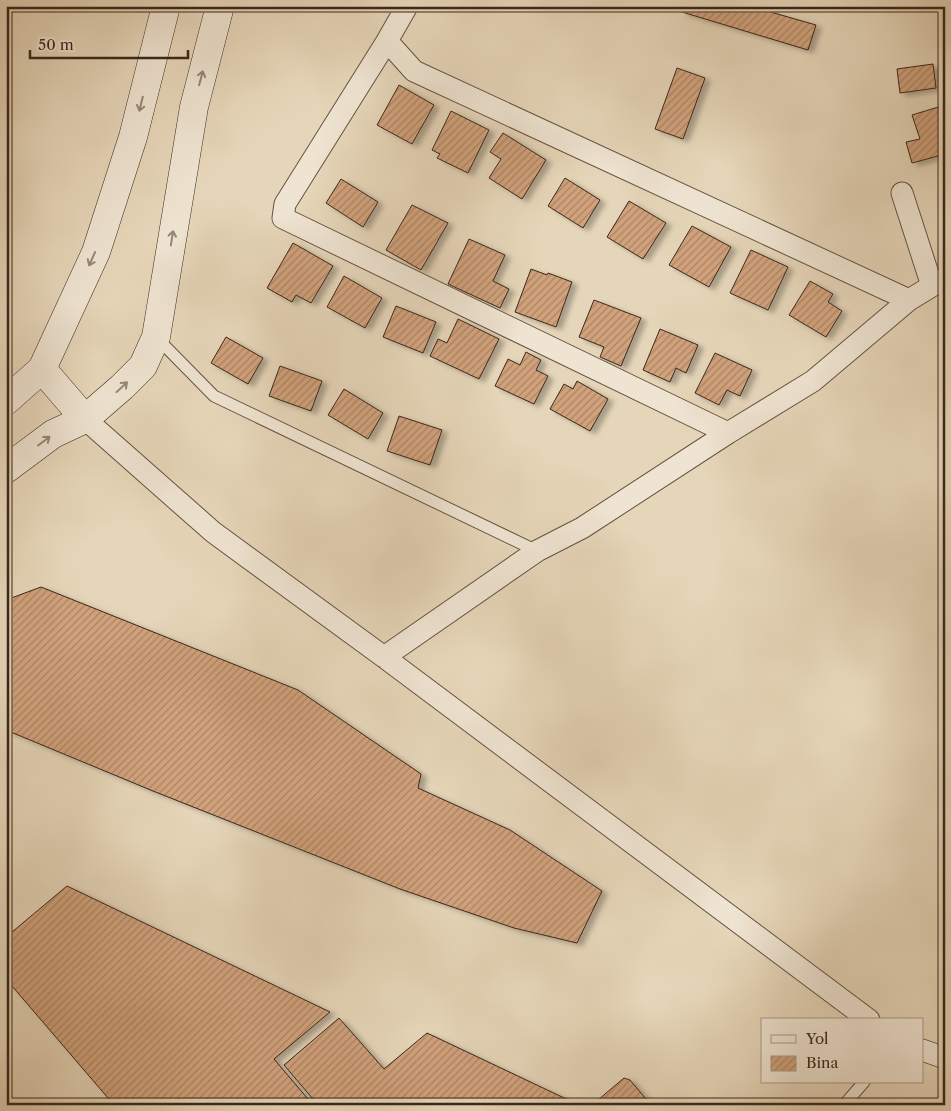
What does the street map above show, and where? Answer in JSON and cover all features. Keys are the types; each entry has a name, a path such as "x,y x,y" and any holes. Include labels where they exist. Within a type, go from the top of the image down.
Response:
{"street":[{"path":"6,401 42,370 96,252 133,137 166,6"},
{"path":"6,469 53,434 85,419 143,366 156,337 194,107 220,6"},
{"path":"407,6 285,204 283,218 728,433"},
{"path":"386,41 414,71 909,300"},
{"path":"384,657 537,551 582,528 728,433 813,381 909,300 938,282 902,193"},
{"path":"42,370 85,419 213,532 384,657 866,1018"},
{"path":"924,1051 945,1058"}],"lane":[{"path":"156,337 214,396 537,551"},
{"path":"844,1105 862,1084"}],"building":[{"path":"684,6 761,6 760,9 816,25 808,50 682,12"},
{"path":"933,64 936,88 900,93 897,69"},
{"path":"677,68 705,78 683,139 655,129"},
{"path":"399,85 434,105 412,144 377,125"},
{"path":"945,105 945,154 912,163 906,142 920,139 912,115"},
{"path":"451,111 489,130 468,173 437,158 440,154 432,150"},
{"path":"503,133 546,160 522,199 489,178 501,159 490,152"},
{"path":"565,178 600,200 583,228 548,206"},
{"path":"341,179 378,202 363,227 326,203"},
{"path":"629,201 666,223 643,259 607,237"},
{"path":"412,205 448,223 421,270 386,250"},
{"path":"692,226 731,247 709,287 669,265"},
{"path":"469,239 505,255 493,281 509,289 500,308 448,284"},
{"path":"293,243 333,266 311,303 296,295 292,302 267,288"},
{"path":"751,250 788,267 768,310 730,293"},
{"path":"531,269 572,282 556,327 515,312"},
{"path":"344,276 382,298 365,328 327,307"},
{"path":"810,281 833,294 828,302 842,311 826,337 789,315"},
{"path":"594,300 641,318 621,366 600,357 604,347 579,337"},
{"path":"396,306 436,322 423,353 383,337"},
{"path":"458,319 499,339 479,379 430,356 438,339 447,343"},
{"path":"660,329 698,345 686,373 676,368 670,382 643,370"},
{"path":"226,337 263,358 248,384 211,363"},
{"path":"526,352 541,360 536,370 548,376 534,404 495,386 508,359 520,365"},
{"path":"715,353 752,370 740,396 727,390 719,405 695,393"},
{"path":"280,366 322,381 311,411 269,396"},
{"path":"577,381 608,399 590,431 550,409 564,384 573,389"},
{"path":"344,389 383,413 368,439 328,415"},
{"path":"399,416 442,430 430,465 387,451"},
{"path":"41,587 298,690 421,774 418,788 510,830 602,891 577,943 514,928 400,889 153,791 6,730 6,600"},
{"path":"67,886 330,1012 274,1059 313,1105 114,1105 6,979 6,937"},
{"path":"339,1018 384,1069 427,1033 579,1105 318,1105 284,1065"},
{"path":"624,1078 630,1080 651,1105 592,1105"}]}
